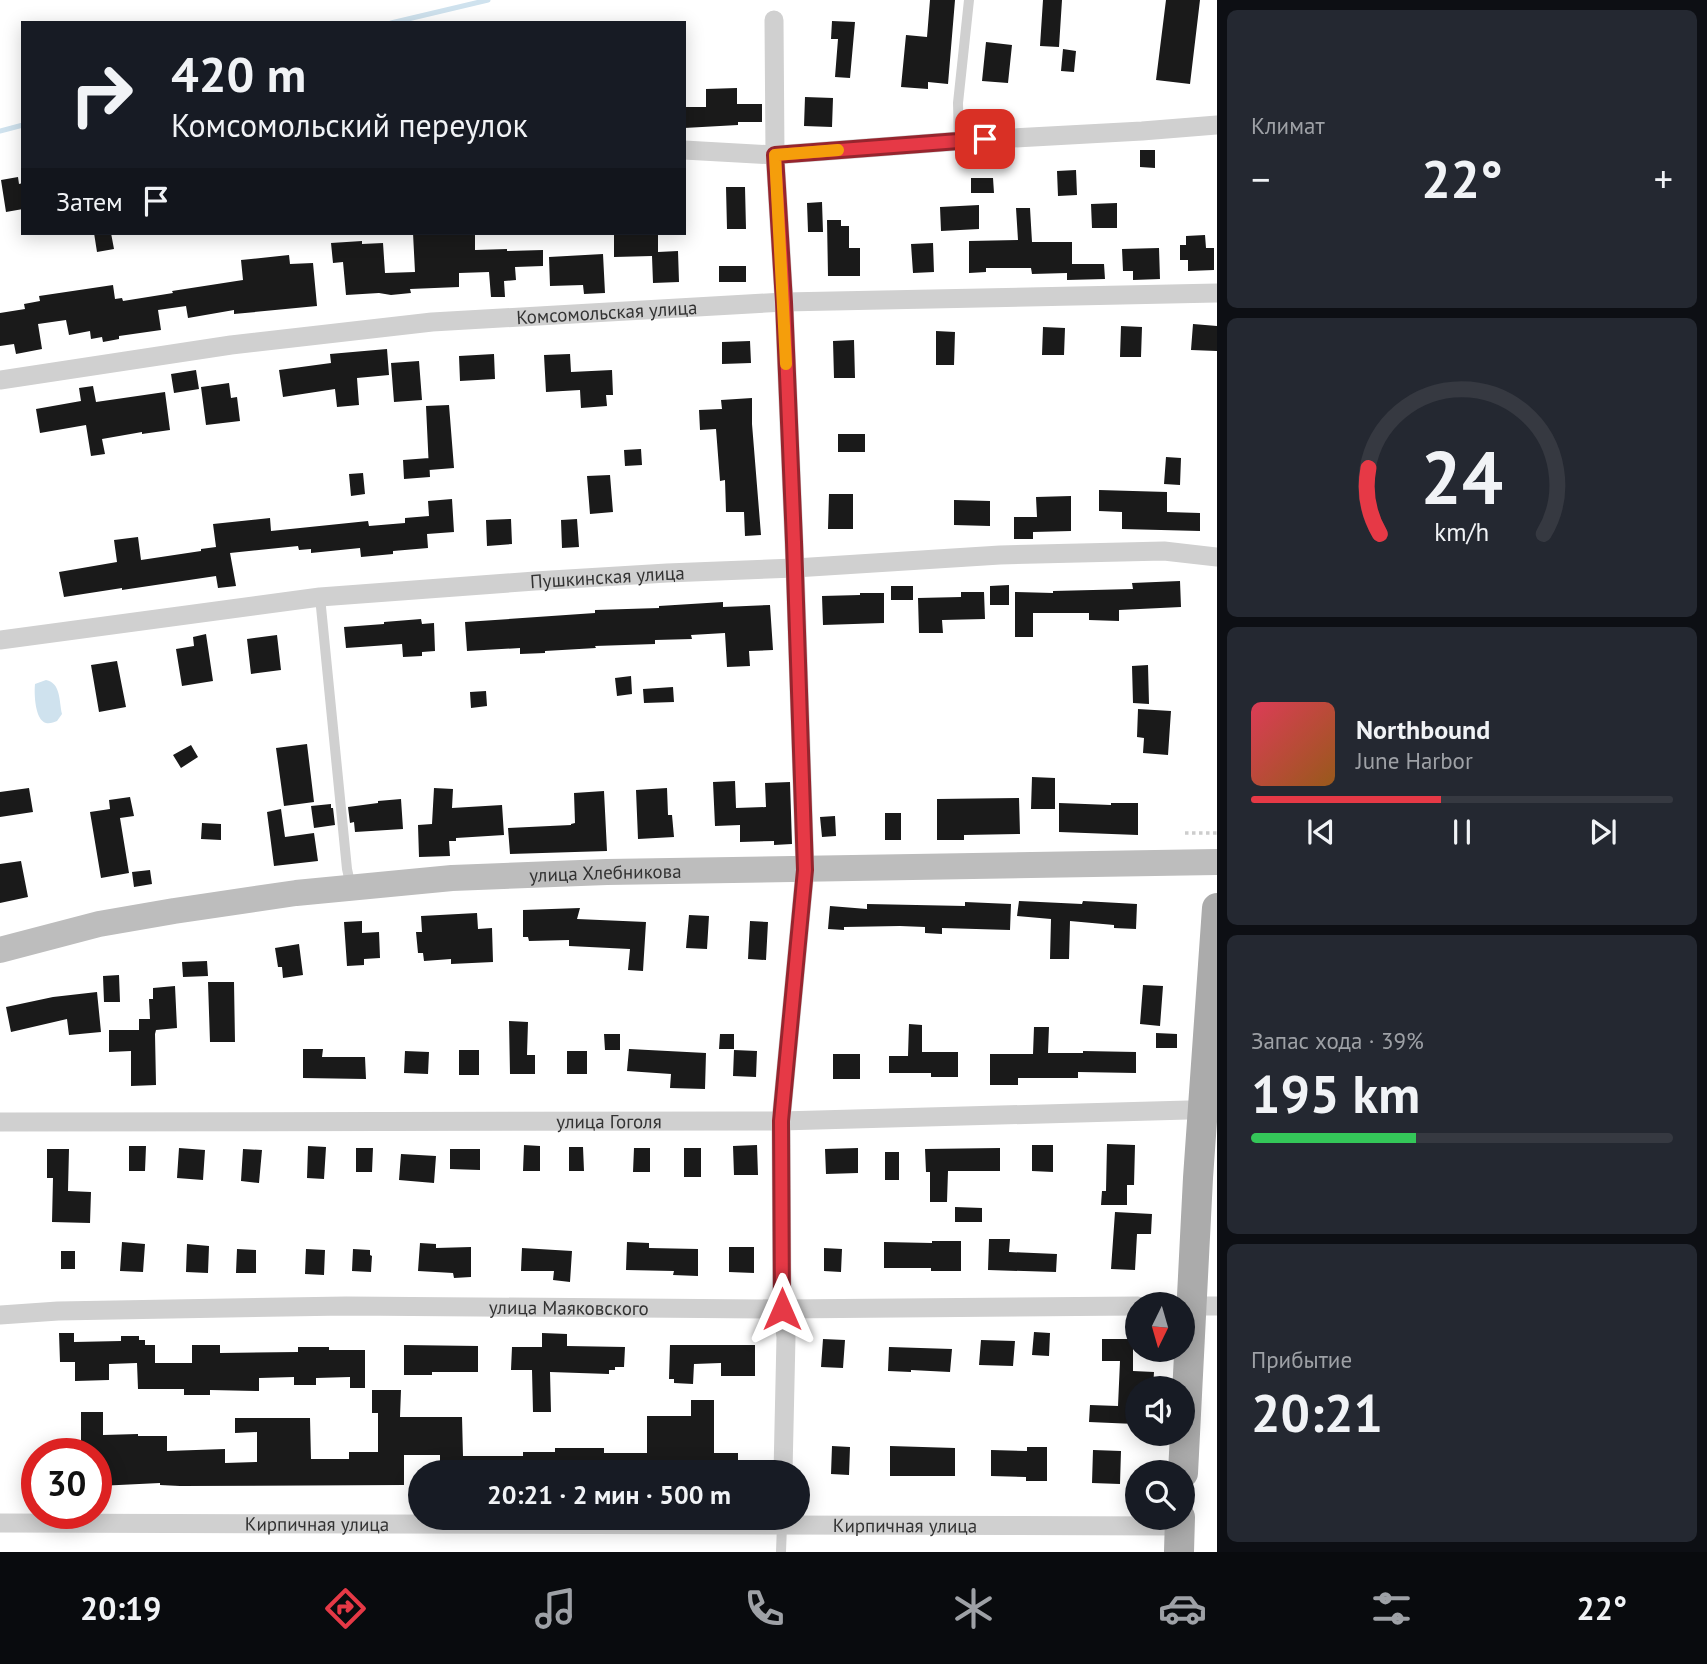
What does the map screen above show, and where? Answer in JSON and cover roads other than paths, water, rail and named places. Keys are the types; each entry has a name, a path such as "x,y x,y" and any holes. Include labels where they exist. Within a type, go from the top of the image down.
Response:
{"main road":[{"path":"1184,1460 1210,1110 1217,908"}],"street":[{"path":"774,20 775,155 784,302 805,870 781,1121 782,1309 786,1337 783,1460"},
{"path":"686,150 775,155 1217,125"},
{"name":"Комсомольская улица","path":"0,380 231,345 432,322 784,302 1217,293"},
{"name":"Пушкинская улица","path":"0,640 320,597 667,572 795,568 1000,555 1164,551 1217,557"},
{"name":"улица Хлебникова","path":"0,950 106,922 269,897 452,878 607,872 1217,862"},
{"name":"улица Гоголя","path":"0,1122 781,1121 1210,1110"},
{"name":"улица Маяковского","path":"0,1315 58,1311 346,1306 782,1309 1125,1306"},
{"name":"Кирпичная улица","path":"0,1523 408,1522"},
{"name":"Кирпичная улица","path":"810,1522 1179,1532"}],"lane":[{"path":"959,141 958,103 969,0"},
{"path":"320,597 347,869 352,888"},
{"path":"781,1552 782,1530"}],"water":[{"path":"46,680 57,689 62,714 57,721 49,723 42,721 35,700 35,684"}],"waterway":[{"path":"399,21 488,0"},
{"path":"0,131 21,126"}]}
